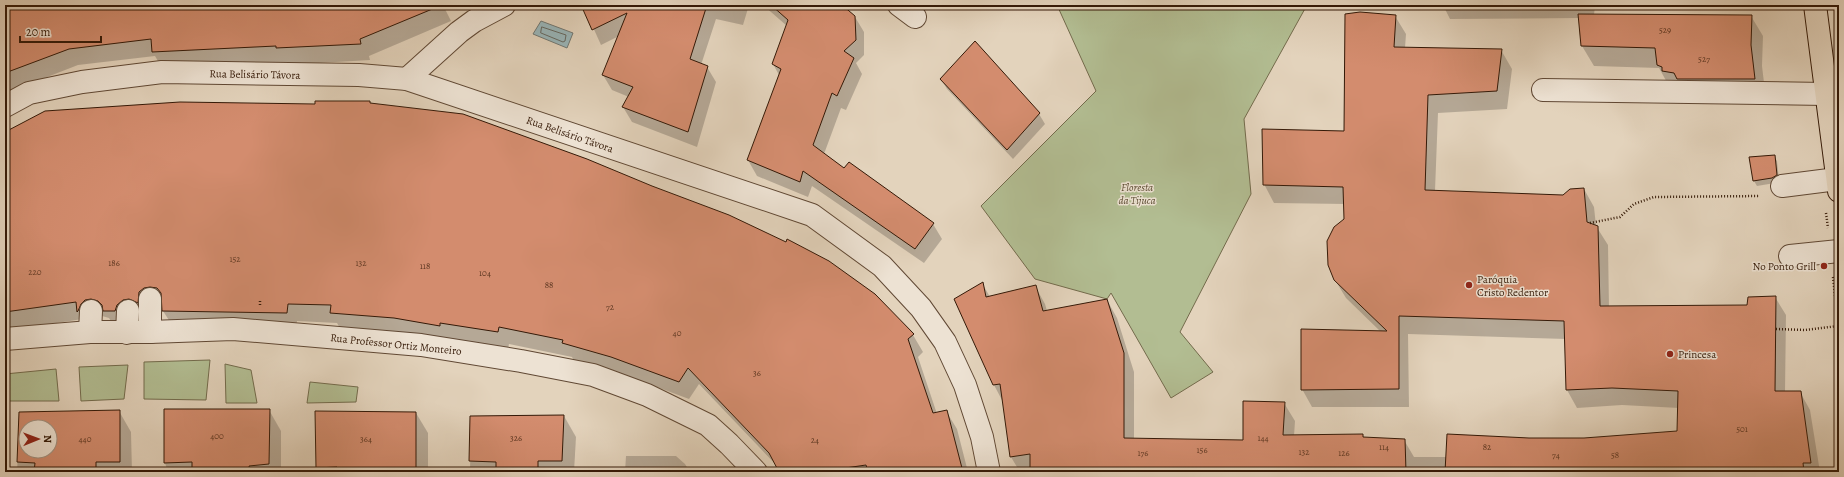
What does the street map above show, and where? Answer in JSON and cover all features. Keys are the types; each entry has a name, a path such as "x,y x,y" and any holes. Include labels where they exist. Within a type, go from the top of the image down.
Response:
{"main road":[{"path":"1815,5 1838,185"}],"street":[{"path":"407,79 459,32 474,21 504,5"},
{"name":"Rua Belisário Távora","path":"5,106 29,93 82,82 162,72 359,75 407,79 812,215 882,266 921,308 945,342 965,385 982,437 988,472"},
{"path":"1543,90 1826,94"},
{"path":"1773,191 1838,185"},
{"path":"1790,256 1839,251"},
{"path":"150,299 150,332"},
{"path":"127,333 128,311"},
{"name":"Rua Professor Ortiz Monteiro","path":"5,339 91,321 127,333 233,329 422,345 594,375 647,395 708,425 756,472"}],"path":[{"path":"1590,223 1620,217 1634,204 1654,197 1773,191"},
{"path":"260,299 260,305"},
{"path":"1776,329 1805,330 1838,326"}],"green space":[{"name":"Floresta da Tijuca","path":"1057,5 1307,5 1244,119 1251,194 1180,332 1213,372 1171,398 1111,293 1107,299 1035,279 981,206 1096,91"},
{"path":"210,360 206,400 144,399 144,362"},
{"path":"225,364 251,370 257,403 226,403"},
{"path":"128,365 124,399 81,401 79,367"},
{"path":"56,369 59,401 5,401 5,374"},
{"path":"310,382 358,387 356,402 307,403"}],"water":[{"path":"541,21 573,33 567,48 533,34"}],"building":[{"path":"5,5 442,5 360,39 361,44 276,48 276,46 152,52 151,39 69,49 5,73"},
{"path":"581,5 707,5 690,59 708,66 688,132 622,107 633,87 602,75 627,13 592,30"},
{"path":"771,5 842,5 855,16 856,40 844,51 854,58 837,96 832,93 813,145 844,168 849,162 934,223 915,249 803,171 800,182 747,160 781,69 772,64 788,20"},
{"path":"1360,12 1396,15 1394,47 1502,49 1497,91 1428,95 1425,190 1563,195 1570,189 1584,188 1587,222 1598,226 1600,306 1747,305 1748,297 1776,296 1775,391 1801,391 1811,463 1803,463 1804,472 1445,472 1447,434 1529,438 1584,438 1677,431 1678,391 1612,388 1566,390 1564,321 1399,316 1399,389 1301,390 1301,329 1387,331 1334,280 1328,265 1327,241 1334,227 1344,219 1343,187 1263,185 1262,129 1344,131 1345,14"},
{"path":"1578,14 1752,15 1751,45 1755,79 1677,79 1674,73 1662,71 1662,67 1657,65 1655,48 1581,46"},
{"path":"975,41 1040,113 1007,150 940,79"},
{"path":"315,101 370,101 370,103 463,114 587,159 652,186 729,215 786,242 787,239 829,261 875,294 914,334 908,339 933,413 947,410 963,472 868,472 866,465 818,472 779,472 769,453 688,368 679,382 611,357 562,343 563,340 499,327 498,332 440,323 440,326 394,318 330,313 331,305 288,304 287,313 162,311 161,293 157,288 150,287 144,288 139,292 138,303 129,299 123,300 117,305 115,311 103,311 102,305 98,301 91,299 85,300 77,312 76,302 5,312 5,132 45,111 180,102 315,104"},
{"path":"1775,155 1777,175 1772,178 1753,181 1749,157"},
{"path":"983,282 986,297 1036,285 1043,311 1107,299 1124,353 1124,438 1243,440 1243,401 1285,402 1283,435 1363,434 1363,437 1405,439 1406,472 1030,472 1030,454 1010,457 1000,384 993,385 954,299"},
{"path":"164,409 270,409 269,464 249,466 250,472 192,472 192,462 164,463"},
{"path":"120,410 120,462 96,462 96,472 34,472 35,463 17,462 18,437 18,459 58,459 58,419 19,419 19,412"},
{"path":"315,411 416,412 416,468 394,468 394,472 337,472 337,467 316,468"},
{"path":"564,415 562,461 538,461 538,472 496,472 496,462 469,461 470,416"}],"place":[{"name":"No Ponto Grill","path":"1824,266"},
{"name":"Paróquia Cristo Redentor","path":"1469,285"},
{"name":"Princesa","path":"1670,354"}]}
